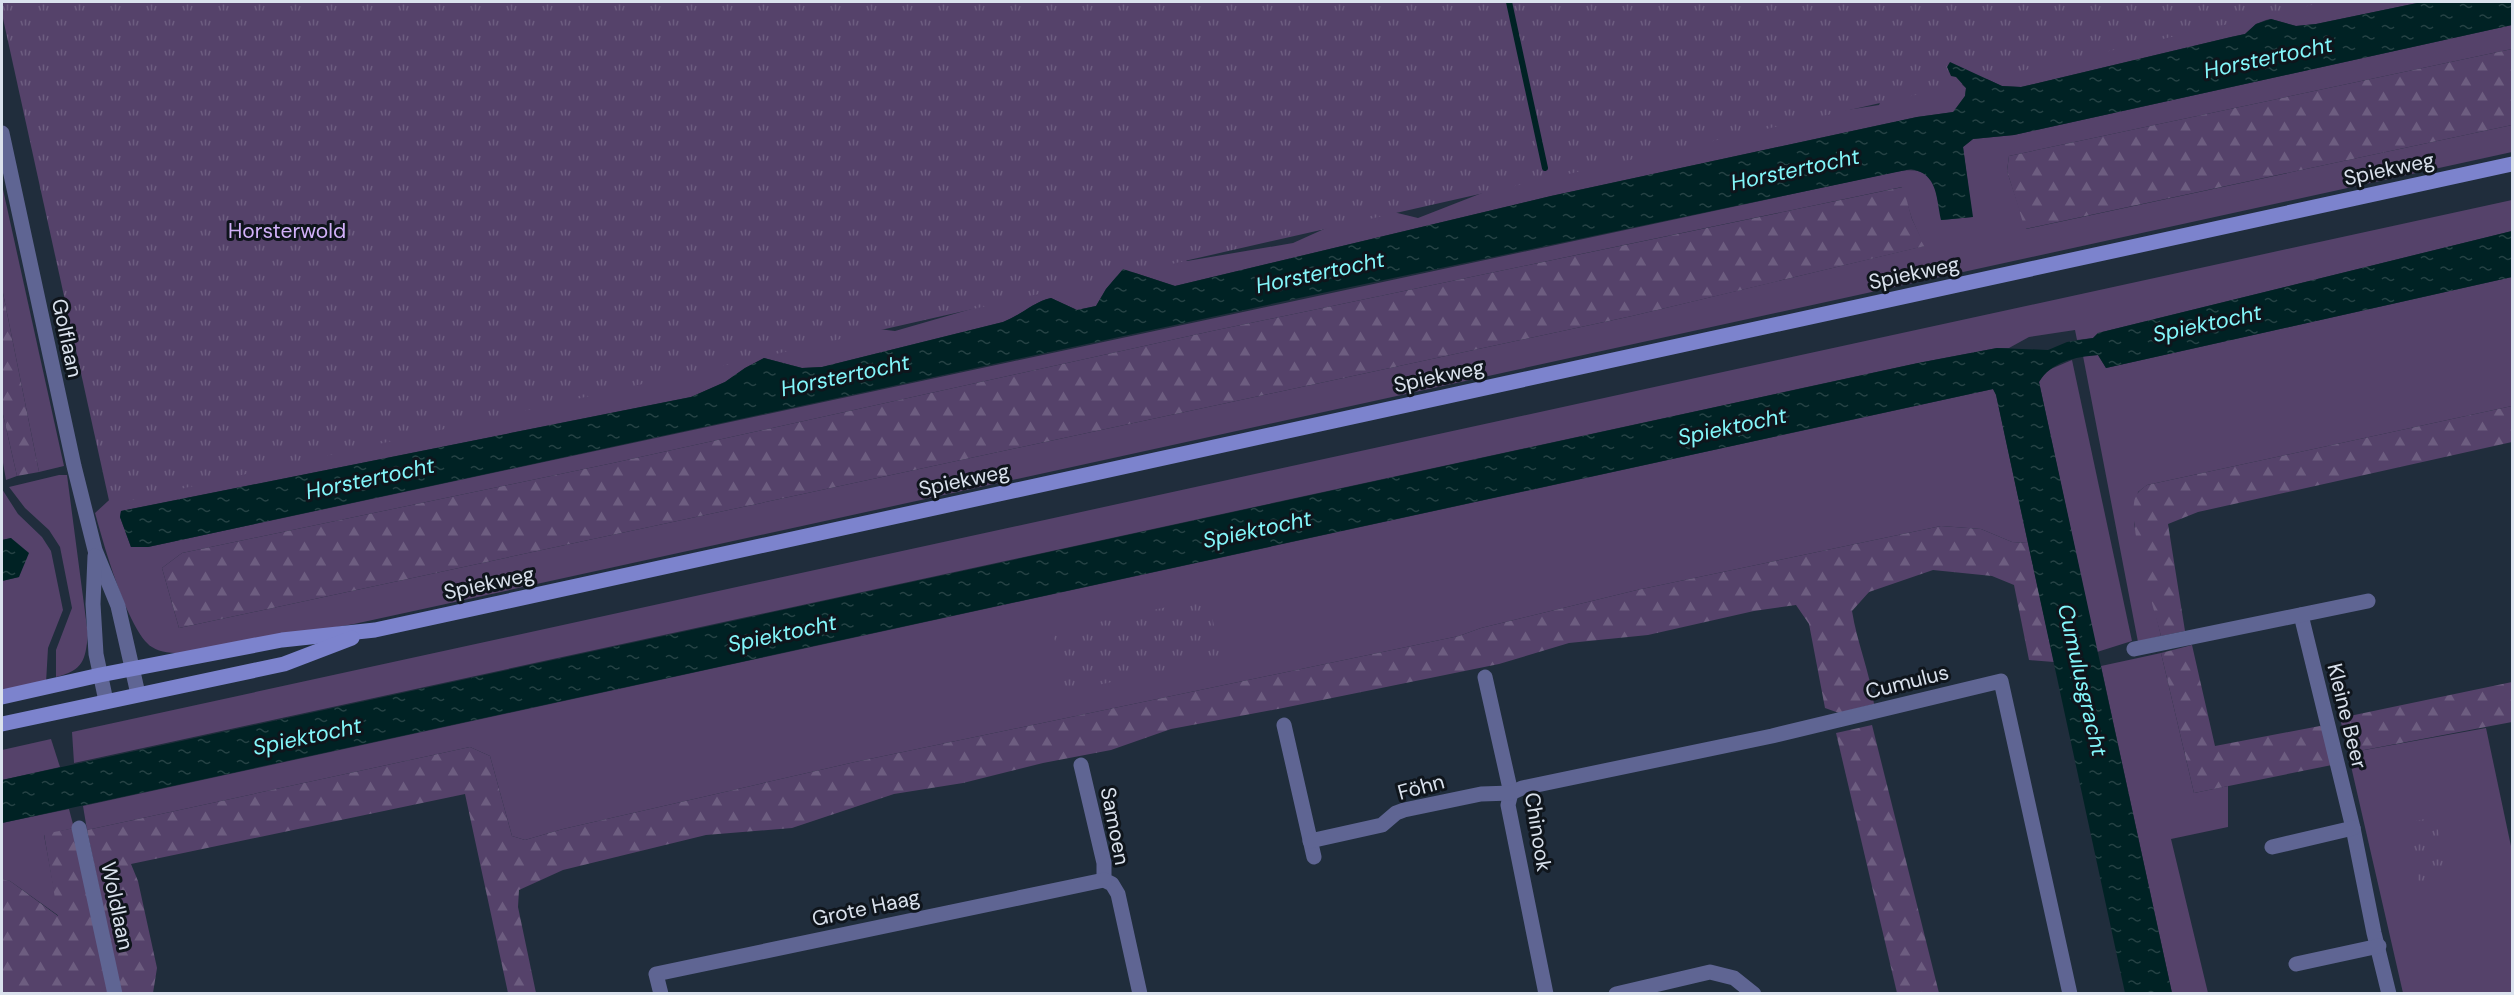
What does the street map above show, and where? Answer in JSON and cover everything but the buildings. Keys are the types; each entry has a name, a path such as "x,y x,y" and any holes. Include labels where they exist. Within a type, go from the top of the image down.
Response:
{"main road":[{"name":"Spiekweg","path":"2,697 133,668 282,640 375,630 2512,164"},
{"name":"Spiekweg","path":"2,724 284,664 375,630"}],"street":[{"name":"Golflaan","path":"2,133 74,466 95,550 118,606 138,694"},
{"name":"Golflaan","path":"95,550 93,604 96,654 106,701"},
{"path":"2134,649 2368,600"},
{"name":"Kleine Beer","path":"2301,615 2353,828 2374,933 2389,993"},
{"name":"Chinook","path":"1485,677 1511,793 1508,805 1546,993"},
{"name":"Cumulus","path":"1511,793 1522,788 1772,736 2001,681 2070,993"},
{"path":"1284,725 1314,857"},
{"name":"Samoen","path":"1081,765 1104,863 1104,880 1112,884 1118,894 1140,993"},
{"name":"Föhn","path":"1310,842 1382,825 1396,813 1404,810 1481,794 1511,793"},
{"name":"Woldlaan","path":"79,828 115,993"},
{"path":"2272,847 2353,828"},
{"name":"Grote Haag","path":"661,993 656,974 1104,880"},
{"path":"2296,964 2379,946"},
{"path":"1616,993 1710,972 1734,978 1755,993"}],"green space":[{"name":"Horsterwold","path":"2,2 2325,2 110,505 2,14"},
{"path":"1480,2 1554,2 1586,155 1615,160 1717,130 1879,105 1907,39 1963,41 2030,50 2103,35 2224,2 2422,2 2316,24 2296,26 2271,19 2266,20 2256,24 2245,34 2021,87 2002,86 1950,62 1947,67 1951,75 1966,88 1965,96 1954,112 1917,117 1551,196 1175,286 1123,269 1106,289 1096,306 1077,310 1051,298 1003,322 822,367 802,368 764,358 725,382 691,397 121,511 120,517 131,547 148,547 1895,172 1919,171 1931,180 1942,220 1972,217 1963,147 1973,139 2014,135 2512,25 2512,49 2009,156 2007,171 2026,229 2512,125 2512,152 354,624 183,653 171,653 155,649 143,638 126,606 110,564 95,513 119,491 510,409 601,372 659,371 761,331 813,321 895,331 1054,285 1105,224 1155,237 1187,261 1293,243 1373,207 1418,218 1482,193 1503,175 1502,135 1482,43","holes":["1902,187 1912,219 1924,246 1632,316 179,628 162,568 182,553 613,463 1212,331"]},
{"path":"2512,49 2512,125 2025,229 2007,171 2009,156"},
{"path":"2,185 64,466 39,472 2,288"},
{"path":"1903,187 1912,219 1925,246 1632,316 179,628 162,568 182,553 613,463 1212,331"},
{"path":"2512,200 2512,231 2098,333 2093,338 2077,340 2075,330 2029,337 2009,348 1997,348 1918,363 74,763 72,732"},
{"path":"2512,277 2512,406 2147,485 2138,492 2134,524 2161,636 2138,642 2083,356 2098,355 2106,368"},
{"path":"2,288 39,472 17,476 2,410"},
{"path":"2072,360 2132,641 2097,652 2039,382 2046,371"},
{"path":"1993,389 1996,394 2028,543 2012,542 1981,529 1941,526 1637,590 1481,628 1459,636 855,762 563,829 525,840 512,836 490,756 470,747 87,830 83,806"},
{"path":"2512,406 2512,442 2198,512 2168,524 2185,631 2161,636 2135,532 2135,497 2147,485"},
{"path":"2,410 17,476 6,480 2,457"},
{"path":"67,475 88,635 86,651 78,667 56,677 56,650 72,608 60,547 49,530 25,508 9,487"},
{"path":"2,489 18,514 42,537 51,551 63,610 48,648 46,683 2,692 2,581 19,577 11,538 2,540"},
{"path":"1941,526 1981,529 2012,542 2028,543 2054,662 2029,660 2014,585 1992,576 1933,570 1869,592 1852,611 1874,704 1839,713 1825,708 1809,624 1796,605 1754,611 1648,635 1569,643 1499,664 1171,729 1111,750 1043,763 963,783 894,794 792,828 706,835 563,870 519,890 518,907 536,993 508,993 465,794 131,864 138,881 157,968 153,993 121,993 87,830 470,747 490,756 512,836 525,840 563,829 855,762 1459,636 1481,628 1637,590"},
{"path":"1208,598 1221,658 1066,692 1053,632"},
{"path":"2192,645 2215,746 2325,725 2332,765 2194,793 2161,653"},
{"path":"2161,653 2194,793 2228,786 2228,827 2171,839 2208,993 2172,993 2101,666"},
{"path":"2512,682 2512,722 2348,753 2340,718"},
{"path":"1872,725 1939,993 1897,993 1836,733"},
{"path":"2486,728 2512,851 2512,993 2403,993 2348,753"},
{"path":"51,739 60,767 2,780 2,750"},
{"path":"69,809 74,828 44,835 59,916 10,881 2,879 2,823"},
{"path":"2435,817 2449,880 2419,884 2406,823"},
{"path":"74,828 110,993 2,993 2,879 10,881 58,916 44,834"}],"water":[{"name":"Horstertocht","path":"2422,2 2512,2 2512,25 2014,135 1973,139 1963,147 1973,217 1941,220 1931,181 1920,172 1911,169 1341,289 148,547 131,547 120,517 121,511 691,397 725,382 764,358 802,368 822,367 1003,322 1051,298 1077,310 1096,306 1106,289 1123,269 1175,286 1551,196 1917,117 1953,112 1965,96 1966,88 1956,77 1951,76 1947,67 1950,62 2002,86 2021,87 2245,34 2256,24 2271,19 2296,26 2316,24"},
{"path":"2512,231 2512,277 2106,368 2098,355 2081,357 2057,365 2039,382 2172,993 2125,993 1993,389 2,823 2,780 1918,363 1997,348 2048,350 2067,342 2093,338 2098,333"},
{"path":"11,538 29,553 19,577 2,581 2,540"}],"waterway":[{"path":"1509,2 1545,168"}],"water label":[{"name":"Spiektocht","path":"2207,323"},
{"name":"Spiektocht","path":"1732,426"},
{"name":"Spiektocht","path":"1257,529"},
{"name":"Spiektocht","path":"782,633"},
{"name":"Cumulusgracht","path":"2083,680"},
{"name":"Spiektocht","path":"307,736"}]}
